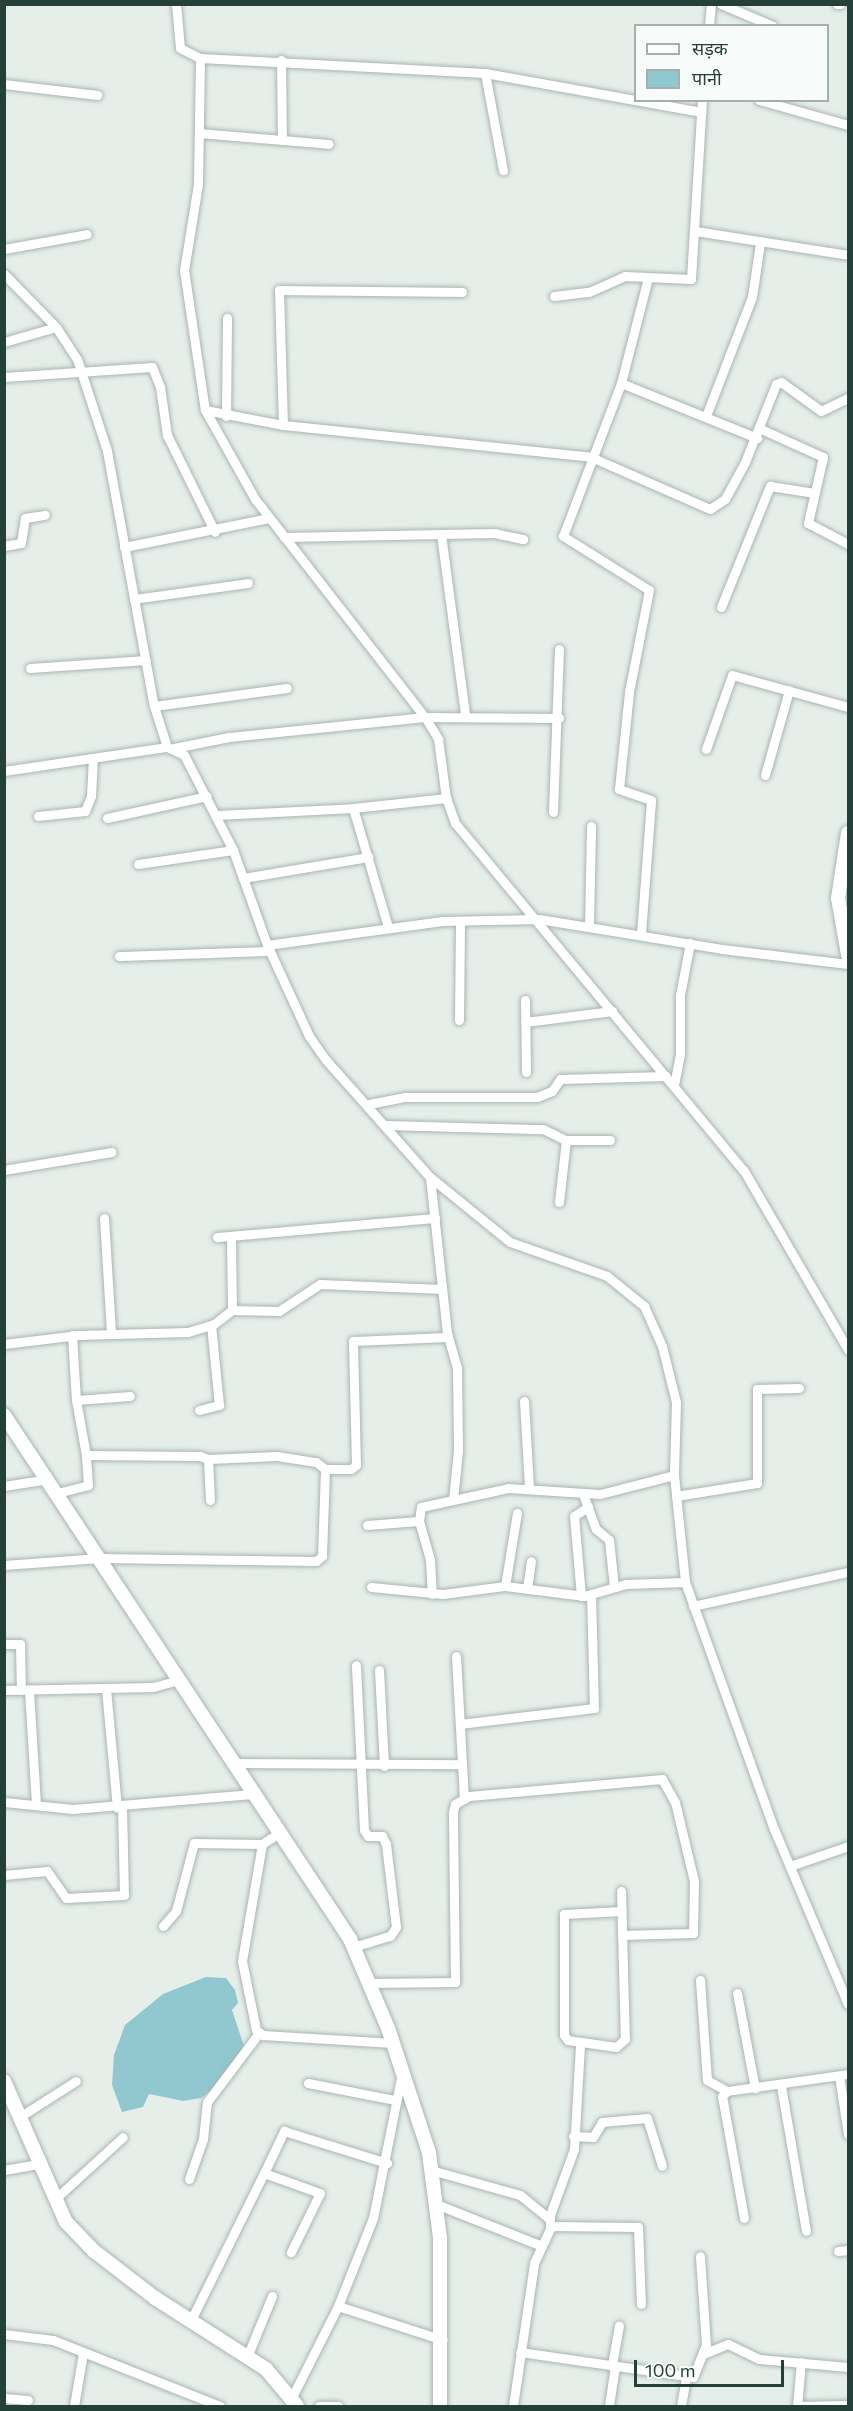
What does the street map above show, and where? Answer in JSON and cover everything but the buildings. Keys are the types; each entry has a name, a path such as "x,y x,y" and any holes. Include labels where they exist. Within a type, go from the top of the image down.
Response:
{"street":[{"path":"176,4 180,48 200,58 281,60 485,73 634,100"},
{"path":"709,24 711,4"},
{"path":"721,4 768,24"},
{"path":"200,58 198,184 184,270 205,410 269,518 425,717 438,740 446,798 455,823 539,919 744,1171 847,1346"},
{"path":"281,60 282,140"},
{"path":"485,73 503,170"},
{"path":"4,84 96,95"},
{"path":"646,102 702,112"},
{"path":"554,296 595,290 620,276 691,279 702,102"},
{"path":"766,102 849,124"},
{"path":"199,133 329,144"},
{"path":"695,231 760,243 849,255"},
{"path":"4,249 87,234"},
{"path":"706,416 752,297 760,243"},
{"path":"4,274 56,327 71,346 107,451 154,706 171,748 194,767 217,815 233,850 268,948 309,1036 430,1177 510,1242 607,1276 644,1306 662,1346 675,1402 674,1475 685,1582 790,1866 849,2004"},
{"path":"641,934 651,800 619,789 629,692 649,590 563,536 591,457 621,383 648,278"},
{"path":"283,425 279,290 462,292"},
{"path":"226,416 227,318"},
{"path":"4,342 56,327"},
{"path":"4,377 152,367 160,387 166,435 215,532"},
{"path":"621,383 823,457 808,523 849,544"},
{"path":"205,410 226,416 283,425 591,457 710,509 725,499 759,434 778,383 821,411 849,398"},
{"path":"721,607 770,486 814,493"},
{"path":"4,546 21,543 25,518 23,507"},
{"path":"25,518 45,515"},
{"path":"124,547 215,532 269,518"},
{"path":"284,537 494,533 523,539"},
{"path":"441,534 465,713"},
{"path":"134,599 248,583"},
{"path":"553,812 559,718 559,649"},
{"path":"30,668 146,660"},
{"path":"706,749 729,677 789,690 849,707"},
{"path":"154,706 287,688"},
{"path":"765,775 789,690"},
{"path":"4,771 93,761 229,737 465,713 559,718"},
{"path":"38,816 85,811 91,796 93,761"},
{"path":"107,818 207,796"},
{"path":"217,815 353,808 446,798"},
{"path":"353,808 388,927"},
{"path":"589,925 591,826"},
{"path":"849,833 838,898 849,955"},
{"path":"138,864 233,850"},
{"path":"243,878 368,857"},
{"path":"119,956 268,948 388,927 460,921 539,919 589,925 690,943 849,964"},
{"path":"459,1020 460,921"},
{"path":"674,1085 680,1054 680,995 690,943"},
{"path":"525,1000 526,1072"},
{"path":"525,1022 612,1011"},
{"path":"369,1104 405,1097 537,1097 552,1091 560,1079 666,1076"},
{"path":"385,1125 543,1129 566,1140 610,1140"},
{"path":"559,1202 566,1140"},
{"path":"4,1170 112,1152"},
{"path":"430,1177 448,1337 459,1402 453,1500"},
{"path":"104,1218 111,1333"},
{"path":"217,1237 435,1218"},
{"path":"231,1236 232,1310"},
{"path":"4,1344 72,1335 188,1332 211,1325 232,1310 279,1311 320,1284 442,1289"},
{"path":"199,1410 219,1405 211,1325"},
{"path":"57,1493 88,1485 86,1455 76,1400 72,1335"},
{"path":"86,1455 208,1459 277,1456 316,1462 325,1469 351,1469 356,1464 353,1341 448,1337"},
{"path":"676,1496 757,1483 757,1389 799,1388"},
{"path":"76,1400 130,1396"},
{"path":"524,1401 529,1489"},
{"path":"4,1415 235,1763 252,1794 353,1947 369,1983 393,2043 431,2170 436,2204 443,2340 440,2406"},
{"path":"208,1459 210,1500"},
{"path":"4,1564 100,1558 316,1561 322,1556 325,1469"},
{"path":"432,1594 430,1559 419,1521 421,1507 508,1488 583,1494 613,1493 674,1475"},
{"path":"4,1486 48,1479"},
{"path":"583,1494 597,1531 609,1540 614,1587"},
{"path":"460,1724 594,1708 586,1596 574,1516 588,1508"},
{"path":"505,1586 517,1513"},
{"path":"367,1525 419,1521"},
{"path":"527,1589 531,1561"},
{"path":"693,1606 849,1572"},
{"path":"371,1587 432,1594 505,1586 586,1596 614,1587 685,1582"},
{"path":"4,1644 20,1644 36,1805"},
{"path":"369,1983 454,1982 453,1812 464,1798 456,1656"},
{"path":"353,1947 390,1936 396,1927 386,1844 382,1836 368,1836 364,1830 356,1665"},
{"path":"379,1670 384,1766"},
{"path":"4,1690 106,1689 180,1680"},
{"path":"4,1875 47,1871 66,1898 123,1894 119,1807 106,1689"},
{"path":"235,1763 361,1766 462,1764"},
{"path":"464,1798 662,1779 675,1802 694,1881 693,1933 622,1935"},
{"path":"4,1802 119,1807 252,1794"},
{"path":"163,1926 176,1911 194,1843 262,1844 279,1833"},
{"path":"259,2033 242,1961 262,1844"},
{"path":"790,1866 849,1846"},
{"path":"621,1891 622,1911 625,2039 616,2047 580,2043 564,2035 564,1914 622,1911"},
{"path":"700,1980 706,2080 727,2091 781,2086 844,2075 849,2134"},
{"path":"737,1993 755,2088"},
{"path":"259,2033 393,2043"},
{"path":"189,2179 203,2139 207,2102 259,2033"},
{"path":"513,2406 534,2263 542,2246 574,2149 580,2043"},
{"path":"4,2081 21,2116 54,2200 66,2222 94,2251 191,2320 266,2369 294,2403 338,2306 373,2218 387,2163 395,2100 402,2071"},
{"path":"21,2116 76,2081"},
{"path":"308,2083 395,2100"},
{"path":"781,2086 806,2231"},
{"path":"727,2091 722,2096 744,2218"},
{"path":"573,2136 593,2137 602,2122 648,2118 662,2166"},
{"path":"191,2320 284,2131 387,2163"},
{"path":"54,2200 123,2137"},
{"path":"4,2170 39,2164"},
{"path":"431,2170 520,2195 550,2222 638,2227 641,2304"},
{"path":"264,2173 320,2193 291,2252"},
{"path":"436,2204 542,2246"},
{"path":"838,2251 849,2250"},
{"path":"520,2352 693,2377 706,2345 700,2256"},
{"path":"247,2357 272,2296"},
{"path":"338,2306 443,2340"},
{"path":"609,2406 620,2326"},
{"path":"4,2334 53,2340 220,2406"},
{"path":"703,2355 728,2344 759,2359 849,2367"},
{"path":"74,2406 83,2353"},
{"path":"801,2362 797,2406 849,2405"},
{"path":"681,2406 686,2377"},
{"path":"4,2398 28,2400"},
{"path":"320,2406 338,2406"}],"water":[{"path":"206,1977 226,1978 235,1990 238,2003 232,2010 244,2046 218,2085 201,2098 183,2101 149,2094 143,2107 122,2112 112,2085 114,2055 125,2025 163,1994"}]}
